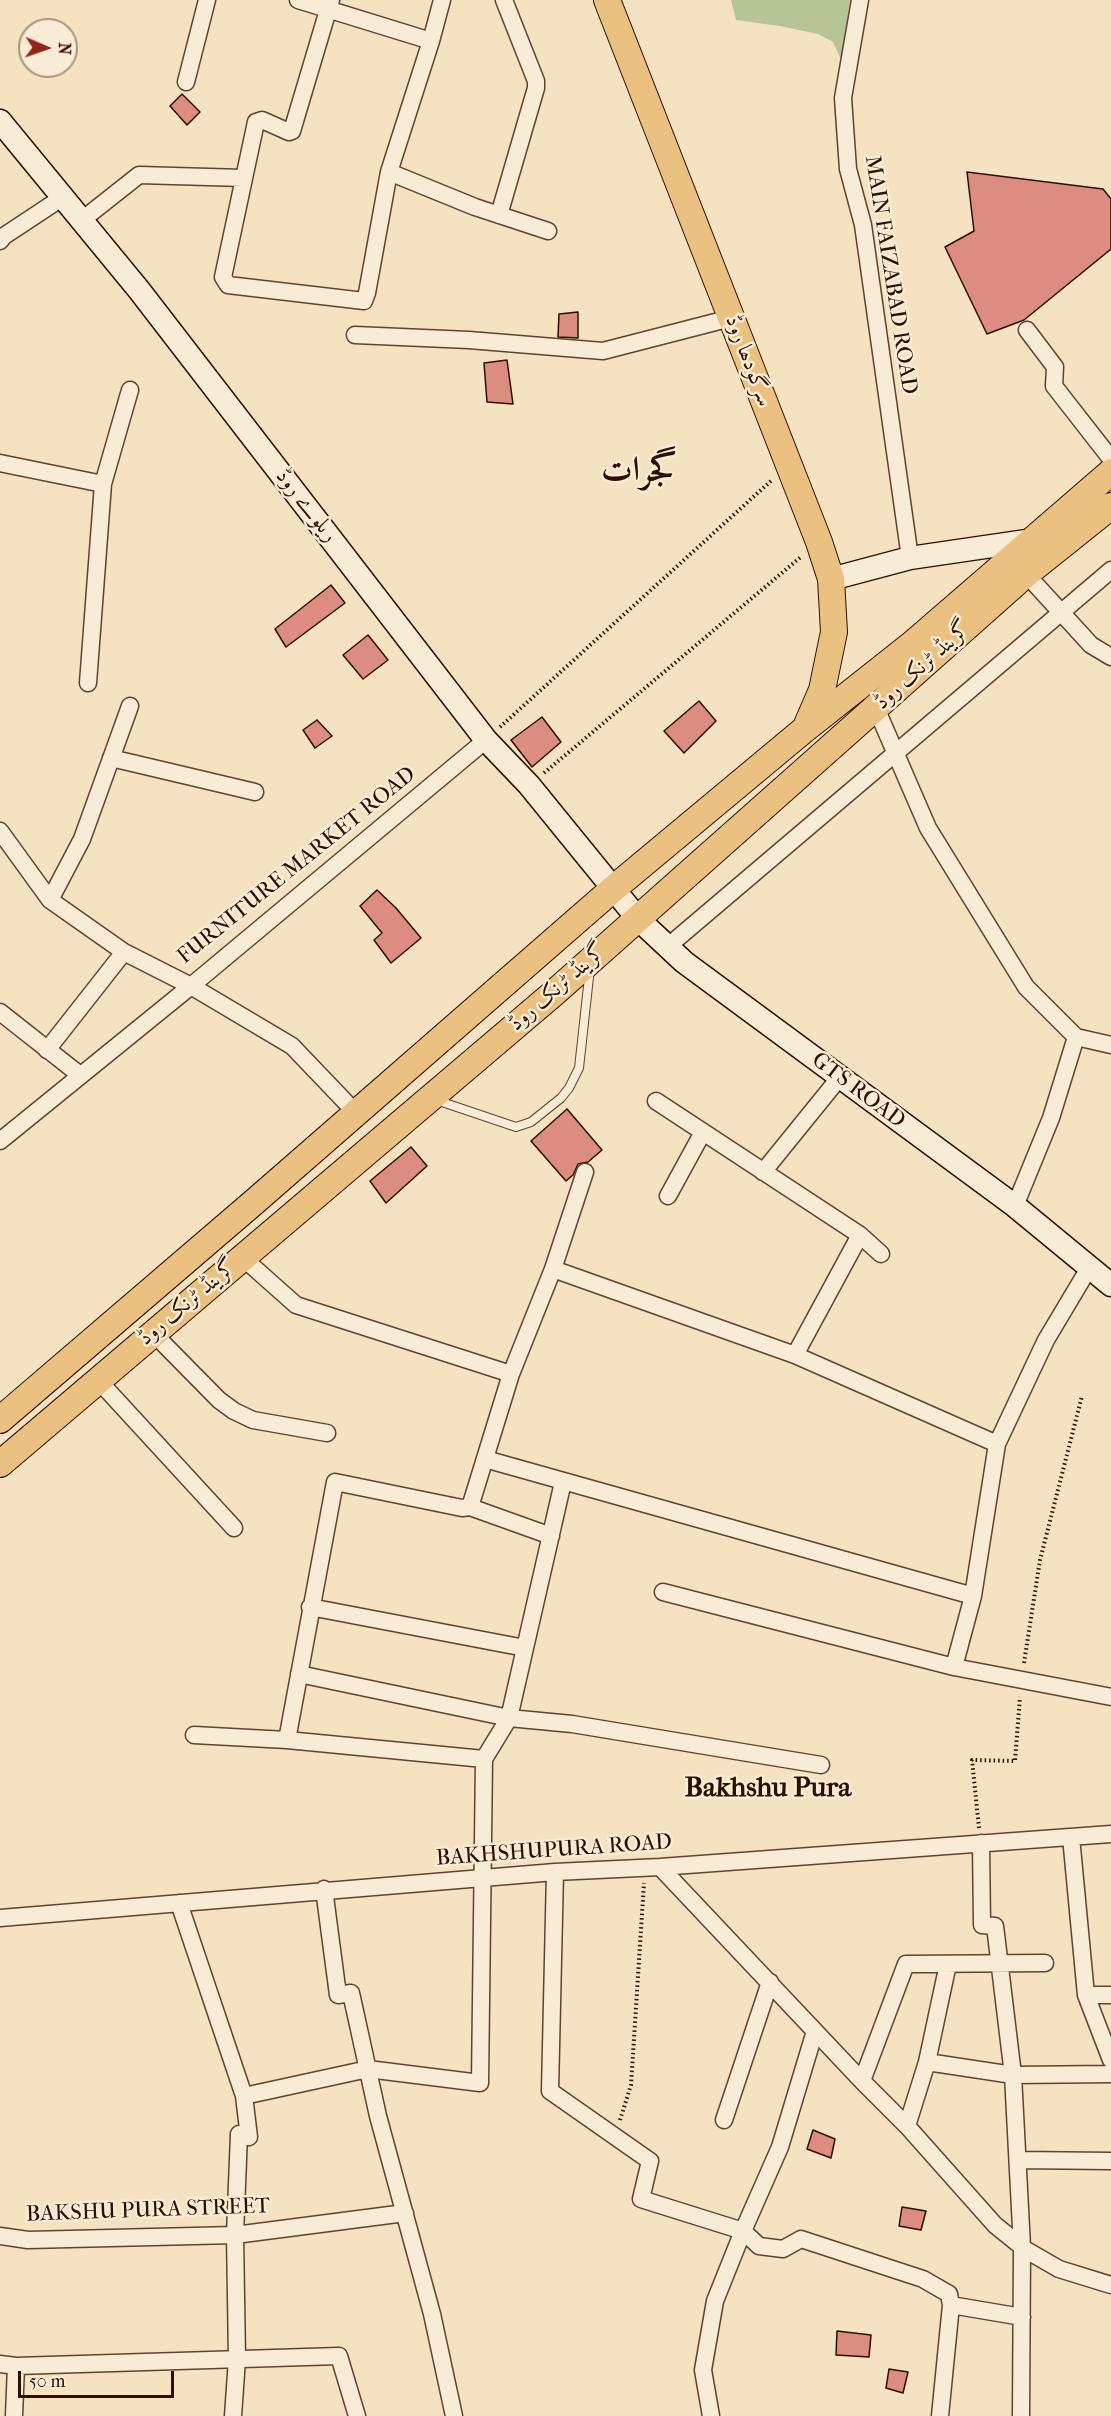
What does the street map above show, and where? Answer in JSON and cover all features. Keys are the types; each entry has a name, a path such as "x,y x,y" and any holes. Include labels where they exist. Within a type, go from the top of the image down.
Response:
{"main road":[{"name":"سرگودھا روڈ","path":"607,0 819,542 831,579 834,606 832,643 822,690 805,729"},
{"name":"گرینڈ ٹرنک روڈ","path":"0,1420 613,889 805,729 911,645 1111,472"},
{"name":"گرینڈ ٹرنک روڈ","path":"0,1464 591,960 1026,574 1111,506"}],"street":[{"path":"186,82 207,0"},
{"path":"298,0 329,4 431,40"},
{"path":"329,4 292,131 289,132 259,119 256,122 223,277 228,285 364,301 389,172 442,0"},
{"path":"500,215 536,88 536,81 504,0"},
{"name":"MAIN FAIZABAD ROAD","path":"860,0 843,98 848,169 863,225 910,558"},
{"name":"ریلوے روڈ","path":"0,121 147,299 486,740 529,785 613,889"},
{"path":"389,172 548,231"},
{"path":"82,220 140,175 243,178"},
{"path":"0,241 4,236 63,197"},
{"path":"355,335 470,340 603,351 731,318"},
{"path":"1027,330 1055,367 1054,386 1111,459"},
{"path":"88,683 103,484 130,390"},
{"path":"0,463 103,484"},
{"path":"831,579 910,558 1033,540"},
{"path":"666,948 1111,570"},
{"path":"1026,574 1091,645 1111,657"},
{"path":"50,900 82,839 130,706"},
{"path":"876,708 928,828 1026,987 1076,1037 1111,1045"},
{"name":"FURNITURE MARKET ROAD","path":"0,831 50,900 124,952 191,986 486,740"},
{"path":"111,758 255,792"},
{"name":"GTS ROAD","path":"613,889 666,948 1015,1206 1111,1285"},
{"path":"47,1050 124,952"},
{"path":"0,1141 191,986 292,1046 356,1113"},
{"path":"0,1012 80,1075"},
{"path":"1015,1206 1051,1118 1076,1037"},
{"path":"764,1172 840,1077"},
{"path":"656,1101 860,1235 881,1254"},
{"path":"668,1196 703,1132"},
{"path":"470,1507 511,1374 553,1269 585,1172"},
{"path":"795,1355 860,1235"},
{"path":"242,1257 296,1305 511,1374"},
{"path":"954,1667 973,1596 997,1444 1046,1340 1089,1268"},
{"path":"553,1269 795,1355 997,1444"},
{"path":"153,1333 219,1400 234,1411 253,1420 327,1433"},
{"path":"98,1380 234,1528"},
{"path":"485,1459 973,1596"},
{"path":"287,1740 334,1482 462,1508 470,1507 550,1536"},
{"path":"244,2096 368,2069 480,2083 484,1759 509,1718 563,1482"},
{"path":"663,1592 954,1667 1111,1697"},
{"path":"310,1607 525,1648"},
{"path":"299,1674 509,1718 572,1724 821,1765"},
{"path":"194,1735 287,1740 484,1759"},
{"name":"BAKHSHUPURA ROAD","path":"0,1918 484,1877 1111,1834"},
{"path":"1071,1837 1086,1995 1111,2060"},
{"path":"981,1843 982,1925 996,1926 1013,2075 1022,2247 1021,2416"},
{"path":"653,1867 770,1982 907,2126 995,2225 1022,2247 1059,2269 1111,2285"},
{"path":"555,1872 550,2091 650,2161 642,2199 743,2231 759,2246 783,2249 801,2239 923,2278 949,2294 951,2305 940,2416"},
{"path":"324,1890 338,1995 351,1993 378,2116 432,2313 454,2416"},
{"path":"179,1903 244,2096 249,2137 239,2134 235,2235 237,2359 233,2416"},
{"path":"862,2081 906,1964 1045,1963"},
{"path":"907,2126 927,2062 948,1964"},
{"path":"724,2120 770,1982"},
{"path":"1086,1995 1111,1995"},
{"path":"711,2416 703,2370 715,2301 780,2147 815,2031"},
{"path":"927,2062 1013,2075 1111,2074"},
{"path":"1018,2160 1111,2161"},
{"name":"BAKSHU PURA STREET","path":"0,2236 28,2240 235,2235 405,2213"},
{"path":"951,2305 1022,2316"},
{"path":"14,2416 8,2365 339,2356 357,2416"}],"lane":[{"path":"430,1098 516,1127 531,1122 561,1098 579,1068 591,960"}],"path":[{"path":"486,740 789,465"},
{"path":"529,785 819,542"},
{"path":"981,1843 972,1760 1015,1761 1022,1680 1040,1560 1082,1396"},
{"path":"615,2136 631,2085 653,1867"}],"green space":[{"path":"731,0 850,0 841,59 833,42 818,34 736,20"}],"building":[{"path":"182,94 200,112 187,125 170,106"},
{"path":"967,172 1103,189 1111,199 1111,249 1024,320 987,334 945,247 974,231"},
{"path":"578,312 578,338 558,337 559,314"},
{"path":"507,360 513,404 487,402 484,363"},
{"path":"331,585 345,603 286,647 275,629"},
{"path":"368,635 388,660 363,679 343,655"},
{"path":"699,701 716,721 684,753 664,731"},
{"path":"542,717 561,742 532,767 511,740"},
{"path":"317,720 332,736 315,748 303,730"},
{"path":"377,890 396,908 421,938 391,963 374,940 382,933 360,906"},
{"path":"567,1109 602,1150 588,1162 578,1164 573,1175 566,1181 531,1141"},
{"path":"411,1147 427,1166 386,1203 370,1181"},
{"path":"813,2130 835,2139 831,2158 807,2149"},
{"path":"902,2207 926,2211 921,2230 899,2226"},
{"path":"837,2331 871,2335 869,2357 836,2355"},
{"path":"889,2369 908,2372 903,2393 886,2388"}],"district":[{"name":"گجرات","path":"639,472"},
{"name":"Bakhshu Pura","path":"768,1789"}]}
